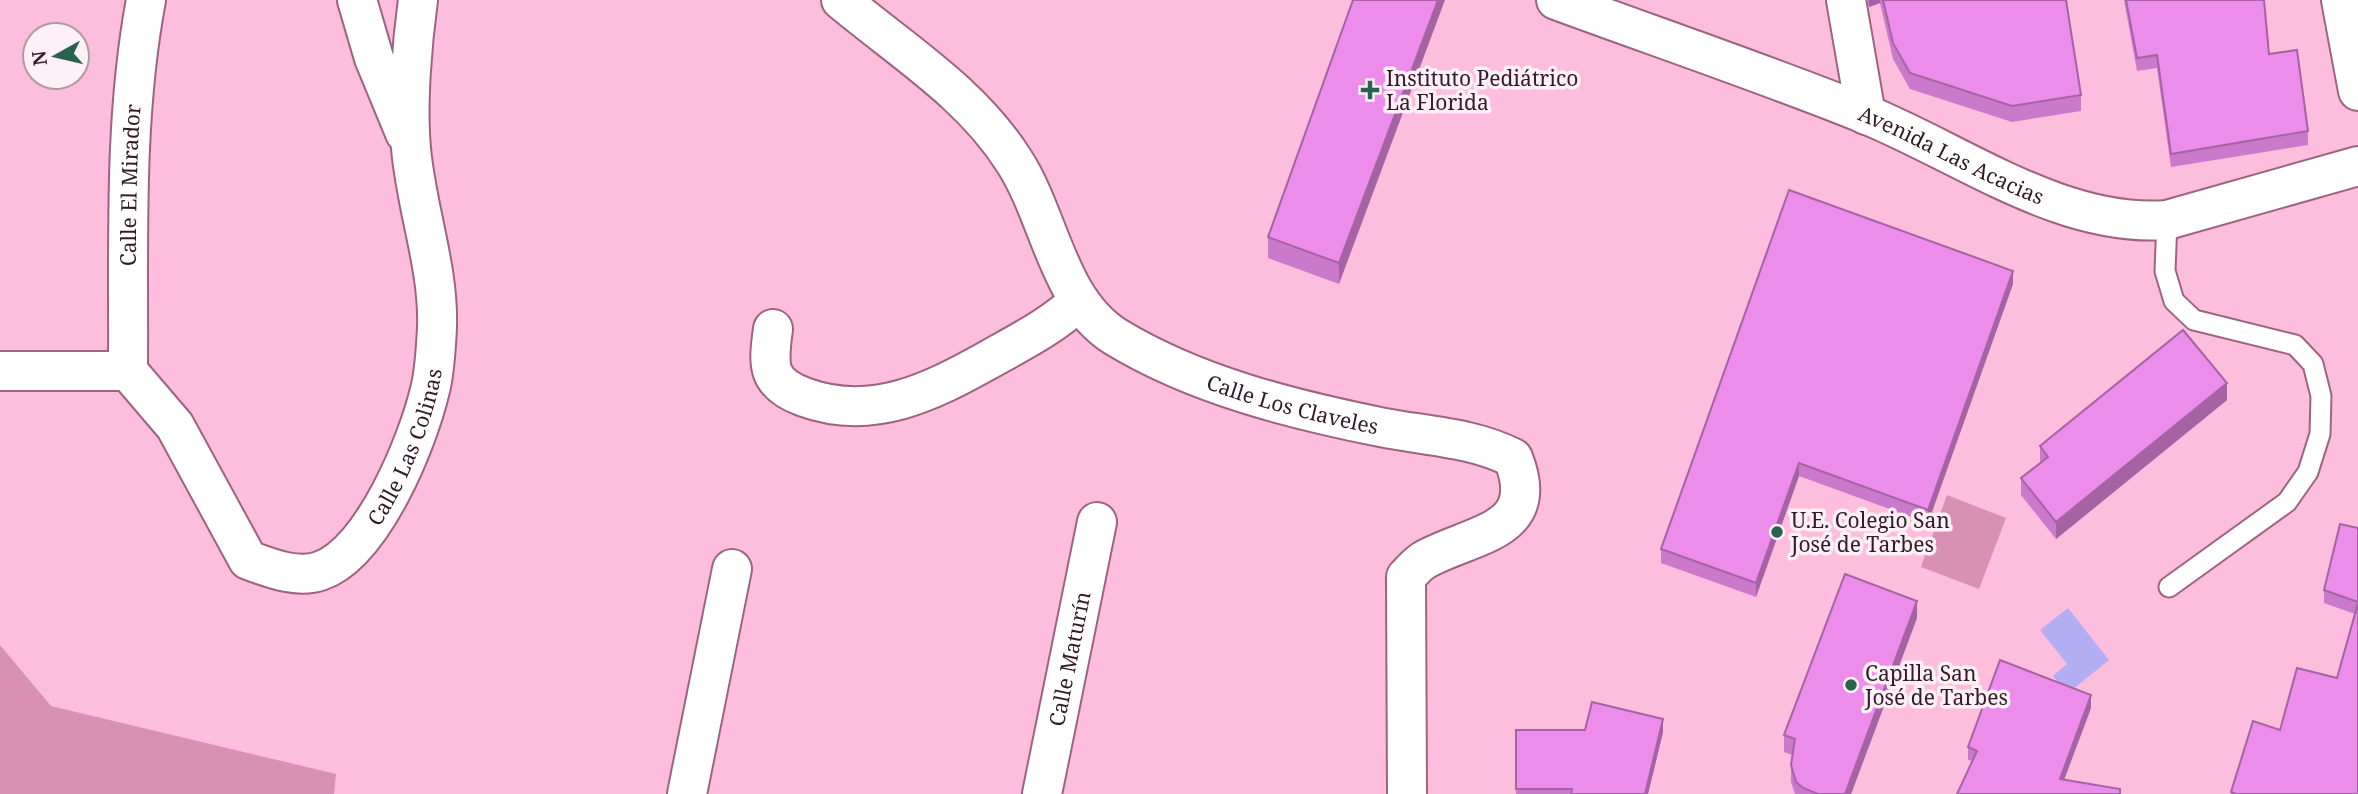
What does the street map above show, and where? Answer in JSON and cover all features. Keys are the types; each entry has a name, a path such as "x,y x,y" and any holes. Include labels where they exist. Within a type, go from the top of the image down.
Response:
{"street":[{"name":"Calle El Mirador","path":"128,372 130,120 138,44 146,0"},
{"path":"356,0 374,58 411,148"},
{"name":"Calle Las Colinas","path":"128,372 175,426 248,560 282,572 320,572 351,552 386,502 403,467 431,390 437,325 430,262 411,148 414,25 418,0"},
{"name":"Calle Los Claveles","path":"841,0 967,101 1015,162 1079,301 1115,336 1187,371 1250,394 1380,427 1488,445 1513,458 1521,478 1521,499 1510,521 1423,560 1406,578 1407,794"},
{"name":"Avenida Las Acacias","path":"1556,0 1866,115 2073,210 2140,222 2167,220 2358,166"},
{"path":"1846,0 1866,115"},
{"path":"2341,0 2358,91"},
{"path":"773,329 768,360 774,378 786,390 827,405 862,407 900,403 952,382 1058,320 1079,301"},
{"path":"0,371 128,372"},
{"name":"Calle Maturín","path":"1042,794 1097,522"},
{"path":"687,794 732,569"}],"lane":[{"path":"2167,220 2165,271 2174,301 2194,320 2295,345 2313,364 2321,396 2320,434 2308,472 2287,502 2169,587"}],"shaded area":[{"path":"1947,495 2006,518 1979,589 1921,567"},
{"path":"2068,608 2109,660 2067,694 2053,676 2067,664 2040,630"},
{"path":"0,645 51,706 336,774 334,794 0,794"}],"building":[{"name":"Instituto Pediátrico La Florida","path":"1353,0 1438,0 1339,263 1268,237"},
{"path":"1883,0 2066,0 2081,95 2012,106 1910,73 1893,43"},
{"path":"2126,0 2264,0 2269,54 2297,50 2308,131 2171,154 2157,55 2137,58"},
{"path":"1789,190 2013,271 1928,510 1799,463 1756,583 1661,549"},
{"path":"2183,330 2227,383 2056,522 2021,478 2048,457 2040,446"},
{"path":"2340,524 2358,528 2358,602 2324,590"},
{"name":"Capilla San José de Tarbes","path":"1845,574 1917,601 1845,794 1818,794 1796,782 1791,765 1795,739 1784,735"},
{"path":"2358,603 2358,794 2231,792 2253,721 2280,730 2297,668 2337,678"},
{"path":"2000,660 2091,695 2060,779 2120,789 2120,794 1957,794 1977,751 1968,747"},
{"path":"1592,702 1663,719 1645,794 1571,794 1572,789 1516,789 1516,730 1585,730"}],"place":[{"name":"Instituto Pediátrico La Florida","path":"1370,90"},
{"name":"U.E. Colegio San José de Tarbes","path":"1777,532"},
{"name":"Capilla San José de Tarbes","path":"1851,685"}]}
